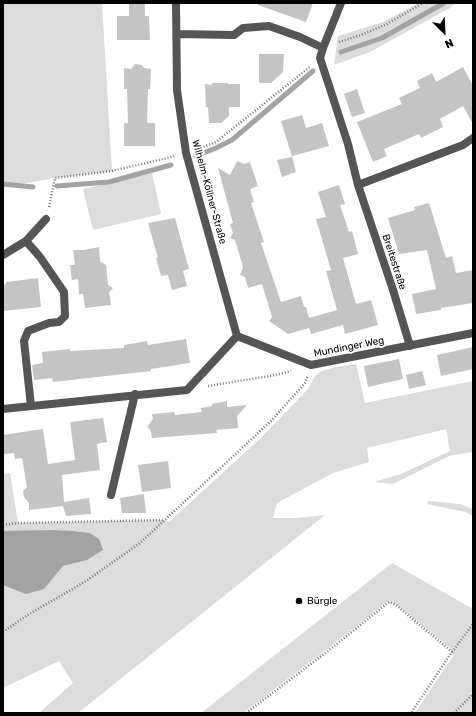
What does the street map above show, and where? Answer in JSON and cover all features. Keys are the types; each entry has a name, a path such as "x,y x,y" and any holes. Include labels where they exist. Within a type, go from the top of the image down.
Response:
{"street":[{"name":"Wilhelm-Köllner-Straße","path":"176,3 177,90 186,153 237,336"},
{"path":"177,34 234,35 243,28 269,26 300,37 323,48 341,3"},
{"name":"Breitestraße","path":"323,48 320,58 348,144 358,185 410,346"},
{"path":"358,185 463,145 473,138"},
{"path":"3,255 26,241 46,219"},
{"path":"26,241 40,257 64,292 65,316 59,322 49,323 28,331 24,341 31,406"},
{"name":"Mundinger Weg","path":"237,336 311,365 473,333"},
{"path":"3,409 135,394 187,390 237,336"},
{"path":"111,495 135,394"}],"path":[{"path":"323,48 387,24 423,3"},
{"path":"187,390 276,375 311,365"},
{"path":"3,632 26,616 86,581 140,543 271,421 305,383 311,365"},
{"path":"3,525 18,523 146,522 165,520"},
{"path":"246,713 328,651 389,602 396,605 452,652"},
{"path":"411,713 452,652 473,624"},
{"path":"454,713 473,694"}],"shaded area":[{"path":"3,3 102,3 112,171 55,178 3,187"},
{"path":"419,3 455,3 450,8 370,52 334,65 338,36 383,22"},
{"path":"152,173 161,214 93,230 83,189"},
{"path":"356,364 365,403 473,381 473,452 449,456 393,484 374,482 401,474 450,451 446,429 367,448 369,462 333,473 277,503 273,518 298,518 325,515 78,713 39,713 73,683 59,661 3,688 3,585 44,589 63,566 87,560 31,531 3,531 3,474 10,473 18,523 165,520 169,522 264,435 308,389 315,376 322,371"},
{"path":"428,501 460,504 473,509 473,516 465,512 427,504"},
{"path":"51,530 90,533 99,539 103,550 87,560 63,566 44,589 26,594 3,585 3,531"},
{"path":"392,563 473,609 473,713 415,713 453,656 450,648 396,604 388,601 243,713 201,713"}],"building":[{"path":"129,3 145,3 145,16 149,16 150,40 117,40 117,16 129,16"},
{"path":"258,3 313,3 306,22 258,5"},
{"path":"259,54 284,54 283,72 271,83 259,83"},
{"path":"135,64 151,69 150,89 148,89 147,123 155,123 155,146 124,146 124,123 128,123 127,89 124,89 124,68 131,69"},
{"path":"463,67 473,86 473,124 463,106 440,119 443,127 421,138 419,134 384,149 387,156 373,162 357,122 402,104 399,98 420,88 417,81 432,73 436,82"},
{"path":"212,83 240,84 240,107 229,107 229,116 221,123 209,123 208,107 206,107 205,84 212,85"},
{"path":"357,89 365,113 352,117 344,94"},
{"path":"302,115 306,128 322,123 329,146 292,156 296,172 282,177 277,160 292,157 281,121"},
{"path":"237,161 244,164 250,162 258,186 250,189 254,202 251,203 264,242 261,243 281,302 301,296 309,318 337,310 326,271 331,270 316,219 326,217 318,192 339,185 345,204 340,205 349,232 352,231 358,254 343,258 356,304 371,300 378,325 345,334 343,325 311,334 309,328 288,334 269,321 272,317 262,284 248,288 245,277 240,275 243,267 235,240 230,238 233,233 230,224 233,223 218,168 230,175"},
{"path":"429,203 446,258 452,256 456,273 473,270 473,303 416,314 412,294 436,289 427,250 399,254 388,218 415,210 414,207"},
{"path":"175,218 189,269 183,271 187,286 172,290 168,275 161,276 156,258 158,258 148,223"},
{"path":"99,247 100,261 106,265 108,285 113,288 109,292 111,305 85,308 83,294 79,294 78,279 72,280 70,265 75,265 73,250 84,250"},
{"path":"38,278 41,307 3,311 3,285 6,284 6,282"},
{"path":"186,339 190,363 151,369 151,371 53,382 52,378 34,380 32,365 43,363 42,352 70,349 70,351 124,348 124,345 147,341 148,345"},
{"path":"473,347 473,369 441,376 437,355"},
{"path":"399,359 403,379 368,387 364,366"},
{"path":"422,371 426,385 409,389 406,375"},
{"path":"227,401 227,407 247,405 237,416 238,428 216,430 217,433 152,438 150,429 147,427 153,419 152,414 174,412 175,415 202,412 201,408"},
{"path":"103,418 107,442 97,444 100,470 62,475 64,502 89,498 91,514 66,516 63,506 29,510 29,503 24,497 23,491 27,487 22,458 15,459 14,453 3,454 3,435 43,429 48,464 75,460 70,422"},
{"path":"168,461 171,488 142,492 138,465"},
{"path":"144,494 146,513 122,513 120,498"}],"waterway":[{"path":"341,52 382,38 444,3"},
{"path":"196,156 232,140 313,71"},
{"path":"57,186 109,182 171,165"},
{"path":"3,184 33,187"}],"place":[{"name":"Bürgle","path":"299,601"}]}
